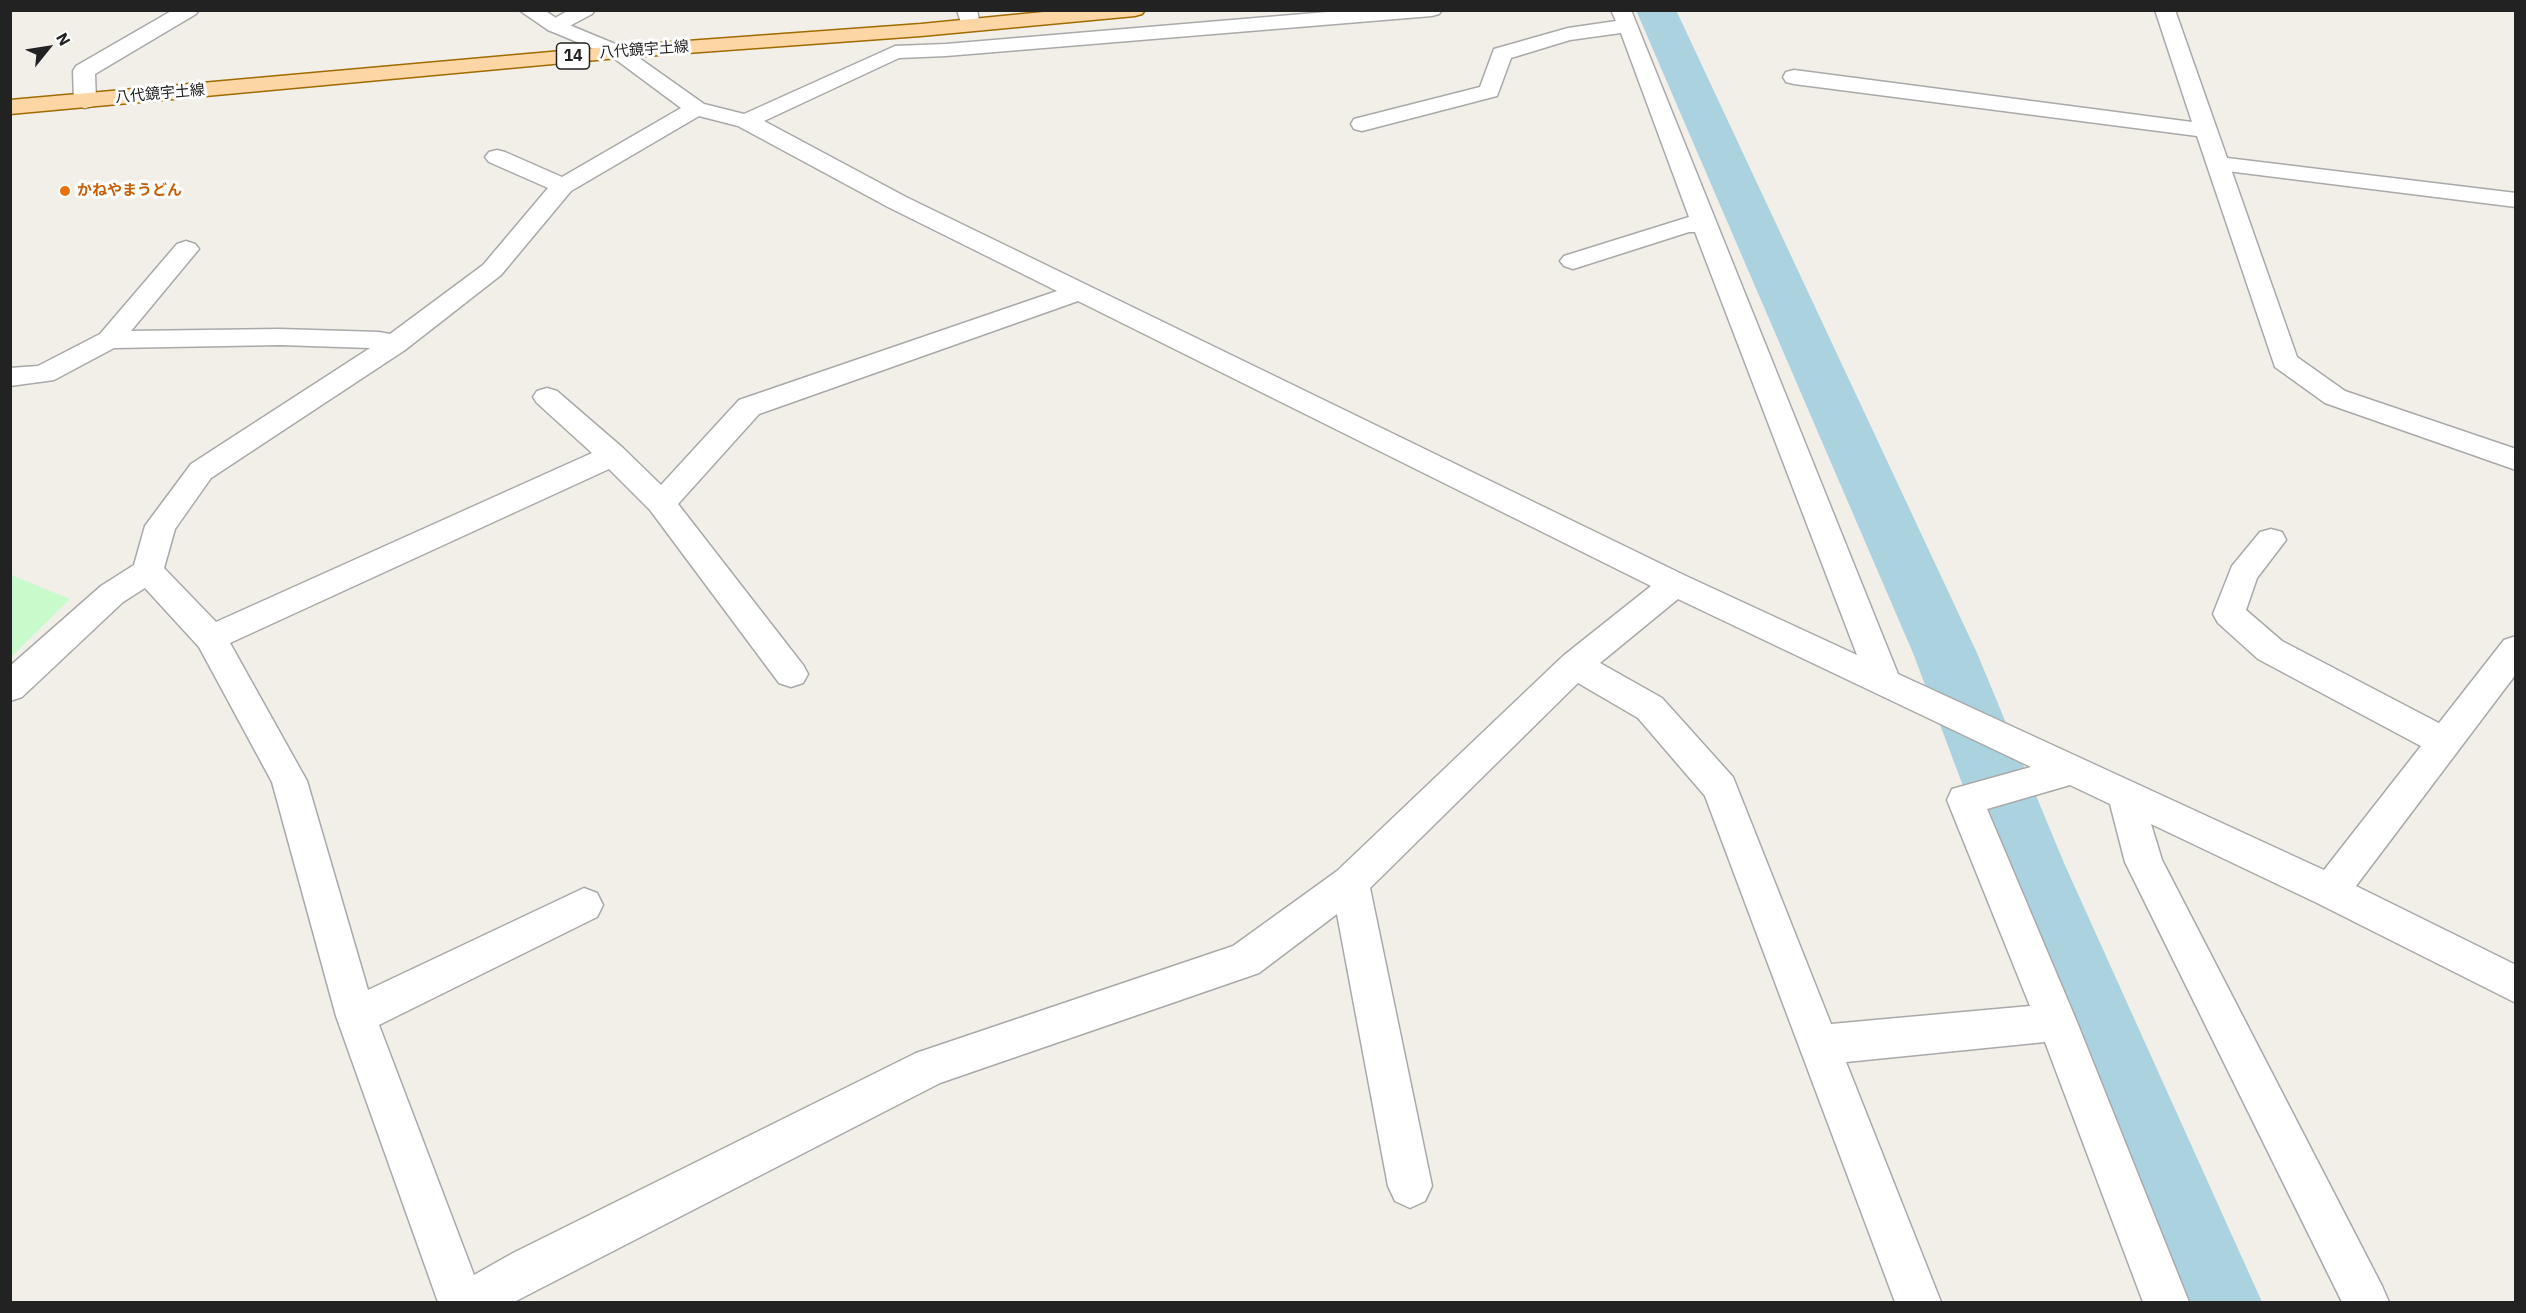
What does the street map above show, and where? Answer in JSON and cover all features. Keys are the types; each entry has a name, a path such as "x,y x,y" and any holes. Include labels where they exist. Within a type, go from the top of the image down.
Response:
{"main road":[{"name":"八代鏡宇土線","path":"10,107 618,52 948,27 969,18 1135,10"}],"street":[{"path":"85,101 84,71 189,10"},
{"path":"529,10 555,26 618,52 696,109 746,121 897,202 1675,584 2330,891 2516,985"},
{"path":"555,26 585,10"},
{"path":"746,121 894,52 946,50 1432,10"},
{"path":"2165,10 2285,361 2335,397 2516,460"},
{"path":"1362,124 1489,91 1502,54 1625,18 1887,684"},
{"path":"946,50 948,27"},
{"path":"1794,77 2208,131"},
{"path":"10,688 112,594 148,572 160,526 201,471 395,344 492,270 563,186 696,109"},
{"path":"496,157 563,186"},
{"path":"2219,164 2516,200"},
{"path":"1573,261 1687,224 1705,226"},
{"path":"10,377 44,374 109,340 186,249"},
{"path":"661,502 748,407 1081,291"},
{"path":"109,340 280,337 379,340 395,344"},
{"path":"547,398 614,454 661,502 791,674"},
{"path":"211,638 614,454"},
{"path":"2271,540 2243,574 2229,614 2270,650 2444,742"},
{"path":"148,572 211,638 289,781 356,1016 461,1302"},
{"path":"470,1302 529,1269 930,1067 1245,960 1350,883 1575,665 1675,584"},
{"path":"2330,891 2516,649"},
{"path":"1575,665 1650,708 1720,789 1918,1302"},
{"path":"2070,770 1965,800 2057,1022 2166,1302"},
{"path":"2125,795 2144,861 2366,1302"},
{"path":"1350,883 1410,1186"},
{"path":"356,1016 584,905"},
{"path":"1819,1045 2057,1022"}],"green space":[{"path":"11,575 70,599 11,657"}],"waterway":[{"path":"1656,10 1945,653 2028,863 2218,1302"}],"place":[{"name":"かねやまうどん","path":"65,191"}]}
